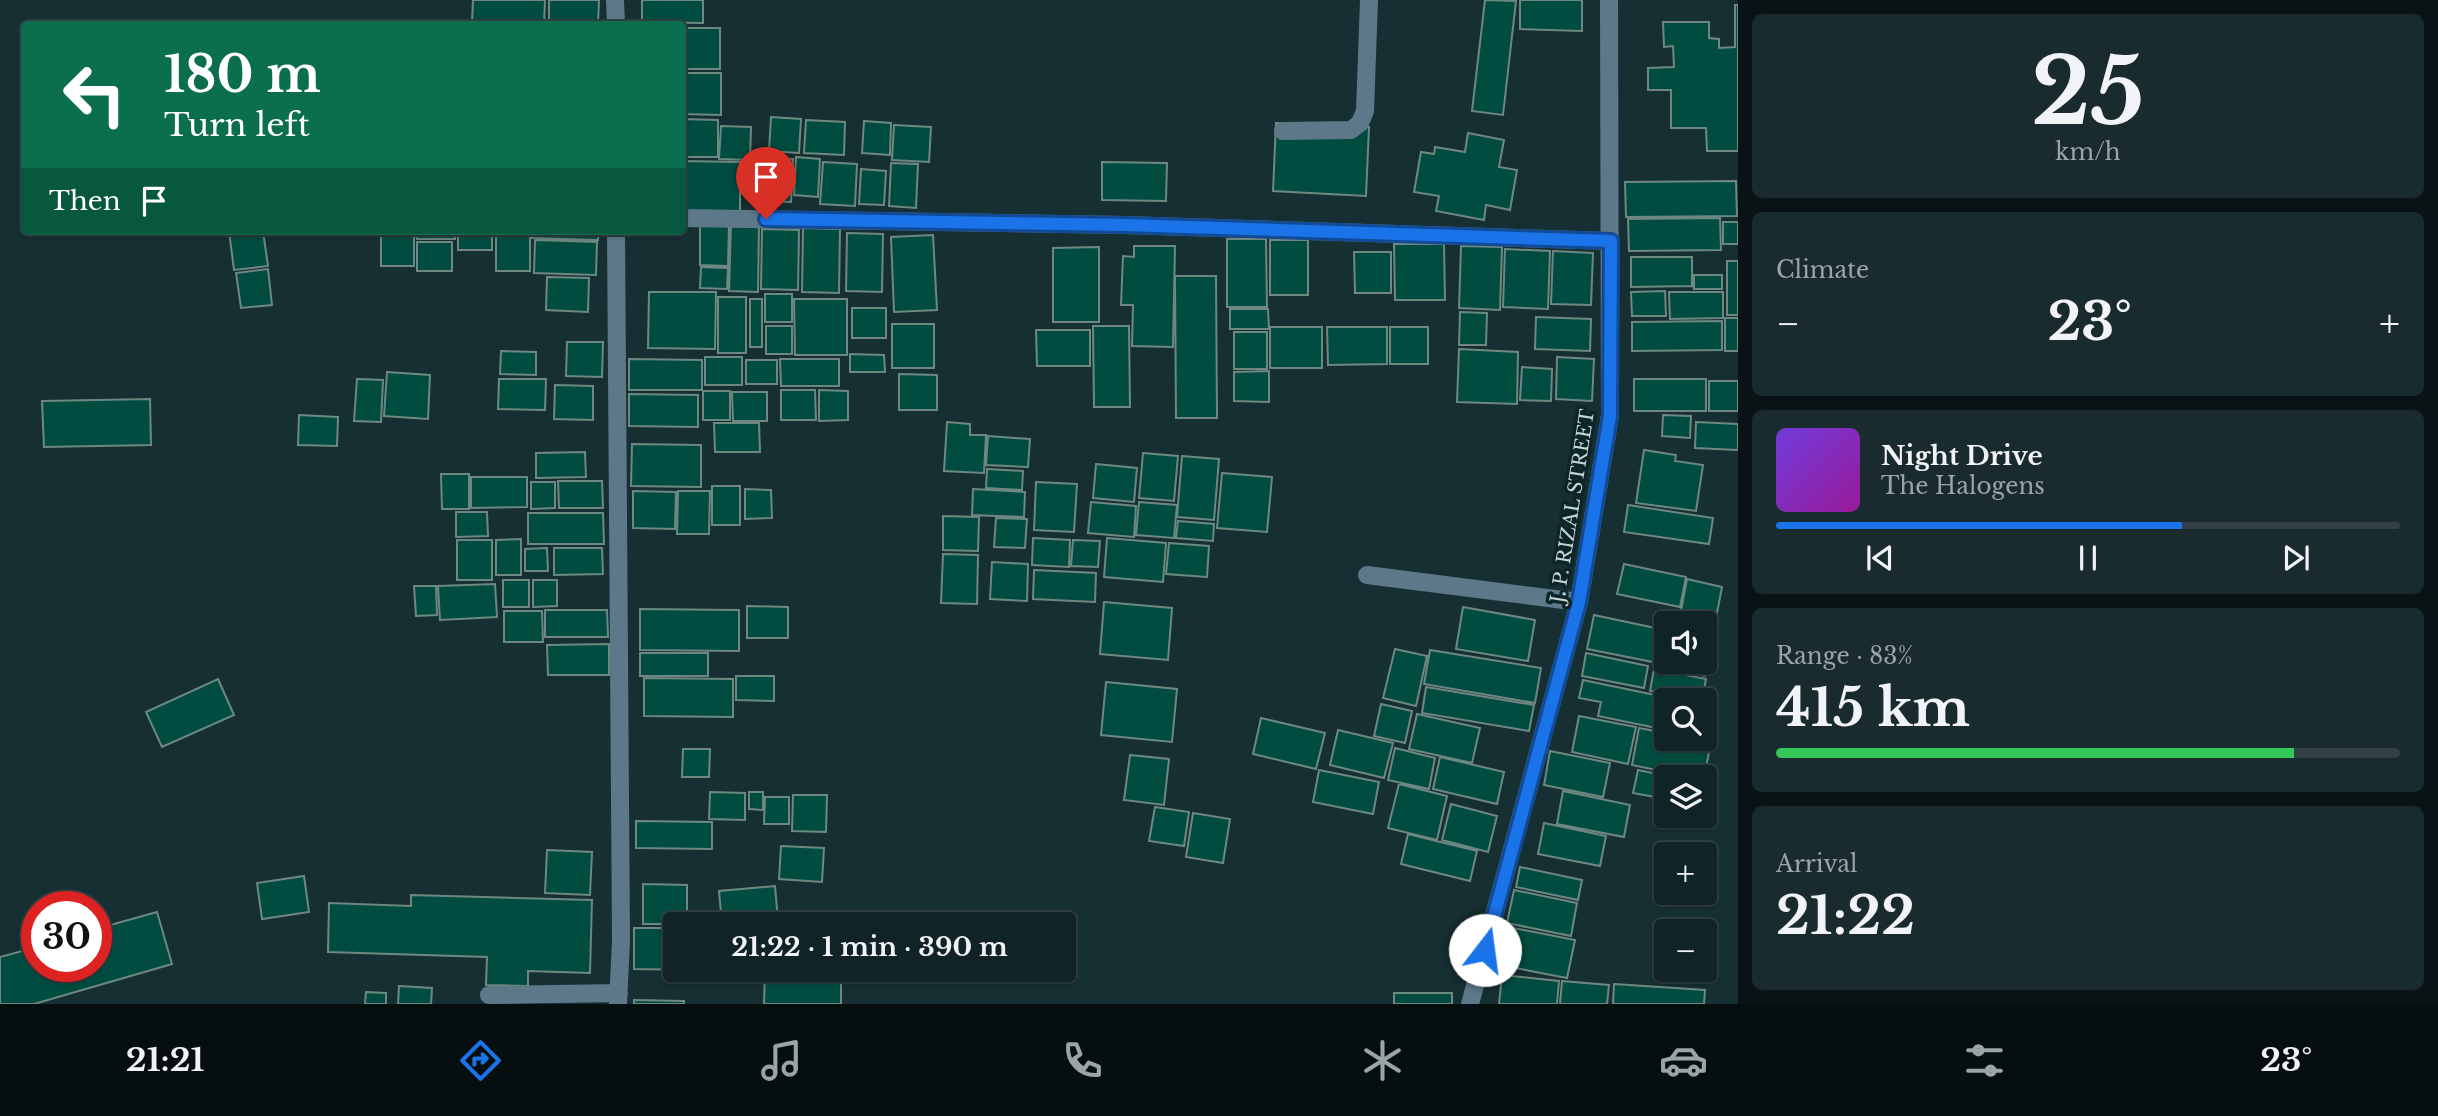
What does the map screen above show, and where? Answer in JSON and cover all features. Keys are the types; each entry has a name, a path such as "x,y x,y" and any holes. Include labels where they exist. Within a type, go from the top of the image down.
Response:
{"street":[{"path":"615,0 616,21"},
{"path":"1283,131 1351,130 1360,123 1365,111 1369,0"},
{"name":"J. P. RIZAL STREET","path":"1470,1004 1579,602 1610,416 1609,0"},
{"path":"686,218 1125,225 1611,241"},
{"path":"489,995 619,998 621,927 616,235"},
{"path":"1367,575 1579,602"}],"building":[{"path":"473,0 545,0 544,21 472,21"},
{"path":"549,0 599,0 598,21 549,21"},
{"path":"642,0 703,0 703,23 642,21"},
{"path":"1485,0 1516,1 1503,115 1472,111"},
{"path":"1520,0 1582,0 1582,31 1520,29"},
{"path":"1735,5 1738,5 1738,151 1707,151 1706,128 1671,128 1671,90 1648,90 1648,68 1674,67 1673,46 1664,47 1663,22 1709,22 1709,38 1719,39 1719,48 1735,47"},
{"path":"686,28 720,28 720,69 686,69"},
{"path":"686,73 721,73 721,115 686,114"},
{"path":"771,117 801,119 799,153 769,151"},
{"path":"686,119 718,120 718,157 686,157"},
{"path":"806,120 845,122 844,155 804,153"},
{"path":"864,121 891,123 890,155 862,153"},
{"path":"1276,123 1369,127 1366,196 1273,191"},
{"path":"894,125 931,127 929,162 892,160"},
{"path":"721,126 751,127 750,160 719,159"},
{"path":"1468,133 1504,140 1499,167 1517,170 1510,210 1486,205 1484,220 1436,211 1439,196 1414,192 1421,152 1434,154 1435,147 1465,152"},
{"path":"796,157 820,159 818,197 794,195"},
{"path":"767,158 793,159 791,202 765,201"},
{"path":"686,161 740,162 740,213 686,212"},
{"path":"823,162 857,164 855,206 820,204"},
{"path":"1102,162 1167,163 1166,201 1102,200"},
{"path":"891,163 918,164 916,208 889,206"},
{"path":"861,169 886,171 884,205 859,204"},
{"path":"1736,181 1737,216 1626,217 1625,182"},
{"path":"1720,218 1721,250 1629,251 1628,219"},
{"path":"1723,222 1738,222 1738,244 1723,244"},
{"path":"700,223 729,224 728,266 700,265"},
{"path":"731,224 759,224 758,292 729,291"},
{"path":"803,228 840,229 839,293 802,292"},
{"path":"762,229 799,230 798,290 761,289"},
{"path":"847,233 883,234 882,292 846,291"},
{"path":"230,235 264,235 268,266 234,270"},
{"path":"381,235 414,235 414,266 381,266"},
{"path":"416,235 455,235 455,239 417,239"},
{"path":"458,235 492,235 492,250 458,250"},
{"path":"496,235 530,235 530,271 496,271"},
{"path":"532,235 598,235 598,240 532,238"},
{"path":"933,235 937,310 894,312 891,237"},
{"path":"1227,239 1266,239 1267,307 1227,307"},
{"path":"535,240 597,242 596,275 534,273"},
{"path":"1270,240 1308,240 1308,295 1270,295"},
{"path":"417,242 452,242 452,271 417,271"},
{"path":"1394,244 1444,244 1445,300 1395,300"},
{"path":"1134,246 1175,246 1173,347 1132,346 1133,305 1121,305 1123,256 1134,257"},
{"path":"1461,246 1502,247 1500,310 1459,308"},
{"path":"1099,247 1099,322 1053,322 1053,248"},
{"path":"1505,249 1550,251 1548,309 1503,307"},
{"path":"1553,251 1593,253 1591,305 1551,304"},
{"path":"1354,252 1391,252 1391,293 1355,293"},
{"path":"1631,257 1692,257 1692,286 1631,287"},
{"path":"1727,261 1738,261 1738,315 1727,315"},
{"path":"701,267 728,268 727,289 700,288"},
{"path":"268,269 272,305 241,308 236,273"},
{"path":"1694,275 1722,275 1722,289 1694,289"},
{"path":"1175,276 1216,276 1217,418 1176,418"},
{"path":"547,277 589,278 588,312 546,310"},
{"path":"1665,291 1666,316 1632,316 1631,292"},
{"path":"649,292 716,292 715,349 648,348"},
{"path":"1669,292 1723,292 1723,318 1670,319"},
{"path":"765,294 792,294 792,322 765,322"},
{"path":"718,297 746,297 746,353 718,353"},
{"path":"750,299 762,299 762,347 750,347"},
{"path":"794,299 847,299 847,355 795,355"},
{"path":"852,308 886,308 886,338 852,338"},
{"path":"1230,309 1268,309 1269,329 1230,329"},
{"path":"1460,312 1487,313 1486,345 1459,345"},
{"path":"1536,317 1591,319 1590,351 1535,349"},
{"path":"1725,318 1738,318 1738,351 1725,351"},
{"path":"1722,321 1722,350 1632,351 1632,322"},
{"path":"892,324 934,324 934,368 892,368"},
{"path":"766,326 792,326 792,354 766,354"},
{"path":"1093,326 1129,326 1130,407 1094,407"},
{"path":"1270,327 1322,327 1322,368 1270,368"},
{"path":"1327,327 1387,327 1387,364 1328,365"},
{"path":"1390,327 1428,327 1428,364 1390,364"},
{"path":"1036,330 1090,330 1090,366 1037,366"},
{"path":"1234,332 1267,332 1267,369 1234,369"},
{"path":"567,342 603,342 602,377 566,376"},
{"path":"1459,349 1518,352 1517,404 1457,402"},
{"path":"501,351 536,352 536,375 500,374"},
{"path":"850,354 884,355 885,372 850,372"},
{"path":"705,357 742,357 742,385 705,385"},
{"path":"1557,357 1594,359 1592,401 1556,399"},
{"path":"629,359 702,360 702,390 629,390"},
{"path":"780,359 839,359 839,386 781,386"},
{"path":"746,360 777,360 777,384 746,384"},
{"path":"1522,367 1552,369 1551,401 1520,400"},
{"path":"1269,371 1269,402 1234,401 1234,372"},
{"path":"387,372 430,375 428,419 384,416"},
{"path":"899,374 937,375 937,410 899,410"},
{"path":"357,379 383,380 381,422 354,421"},
{"path":"499,379 546,379 545,410 498,409"},
{"path":"1634,379 1706,379 1706,411 1634,411"},
{"path":"1709,381 1738,381 1738,411 1709,411"},
{"path":"555,385 593,386 593,420 554,419"},
{"path":"781,390 815,390 816,420 781,420"},
{"path":"819,390 848,391 848,420 819,421"},
{"path":"703,391 730,391 730,420 703,420"},
{"path":"732,392 767,392 767,421 733,421"},
{"path":"629,394 698,395 698,427 629,426"},
{"path":"150,399 151,445 44,447 42,401"},
{"path":"299,415 338,417 337,446 298,445"},
{"path":"1663,415 1691,416 1690,438 1662,436"},
{"path":"947,422 970,424 970,435 986,435 984,473 944,471"},
{"path":"1696,422 1738,424 1738,450 1695,448"},
{"path":"714,423 759,423 760,452 715,452"},
{"path":"988,436 1030,439 1028,467 986,465"},
{"path":"632,444 701,445 701,487 631,486"},
{"path":"1644,450 1676,455 1675,461 1703,465 1696,511 1636,503"},
{"path":"585,452 586,477 536,478 536,453"},
{"path":"1143,453 1178,456 1174,501 1139,498"},
{"path":"1182,456 1219,459 1214,520 1177,517"},
{"path":"1096,464 1137,468 1134,502 1093,498"},
{"path":"987,469 1023,471 1022,490 986,488"},
{"path":"1222,473 1272,477 1267,532 1217,528"},
{"path":"441,474 469,474 469,509 442,509"},
{"path":"471,477 527,477 527,507 471,508"},
{"path":"558,481 602,481 603,508 559,508"},
{"path":"531,482 555,482 555,508 531,509"},
{"path":"1036,482 1077,484 1074,532 1034,530"},
{"path":"712,486 740,486 740,525 712,525"},
{"path":"745,489 771,490 772,518 745,519"},
{"path":"973,489 1025,492 1024,517 972,515"},
{"path":"633,491 676,492 675,529 633,528"},
{"path":"678,491 710,491 709,534 677,534"},
{"path":"1091,502 1136,506 1134,537 1088,533"},
{"path":"1139,502 1177,505 1174,538 1136,535"},
{"path":"1628,505 1713,518 1709,544 1624,532"},
{"path":"456,512 487,512 488,536 456,537"},
{"path":"528,513 603,513 604,544 528,544"},
{"path":"943,516 979,517 978,551 943,550"},
{"path":"996,518 1027,519 1025,548 994,547"},
{"path":"1178,521 1214,524 1213,541 1176,538"},
{"path":"1033,538 1070,540 1069,567 1032,565"},
{"path":"1107,538 1166,543 1163,582 1104,577"},
{"path":"521,539 521,575 496,575 496,540"},
{"path":"457,540 492,540 492,580 457,580"},
{"path":"1073,540 1100,541 1098,567 1071,566"},
{"path":"1169,543 1209,546 1207,577 1166,574"},
{"path":"547,548 548,571 525,571 525,549"},
{"path":"554,548 602,548 603,574 554,575"},
{"path":"943,554 978,555 977,604 941,603"},
{"path":"992,562 1028,564 1027,601 990,599"},
{"path":"1624,564 1686,577 1680,607 1617,594"},
{"path":"1034,570 1096,573 1095,602 1033,599"},
{"path":"1687,579 1722,587 1717,613 1681,611"},
{"path":"503,580 529,580 529,607 503,607"},
{"path":"533,580 557,580 557,606 533,607"},
{"path":"495,584 497,617 440,620 438,586"},
{"path":"414,586 436,586 437,615 416,616"},
{"path":"1104,602 1172,608 1168,660 1100,654"},
{"path":"747,606 788,607 788,638 747,638"},
{"path":"1463,607 1535,620 1528,661 1456,649"},
{"path":"640,609 739,610 739,651 640,650"},
{"path":"545,610 607,610 608,637 545,637"},
{"path":"504,611 542,611 543,642 504,642"},
{"path":"1594,615 1654,628 1653,662 1587,649"},
{"path":"609,644 609,675 548,675 547,645"},
{"path":"1395,649 1427,656 1416,706 1383,698"},
{"path":"1430,650 1541,668 1535,703 1424,684"},
{"path":"640,653 708,653 708,676 640,676"},
{"path":"1586,653 1648,666 1644,688 1582,676"},
{"path":"1654,669 1654,674 1680,674 1706,679 1704,688 1654,688 1654,692 1650,691"},
{"path":"736,676 774,676 774,701 736,700"},
{"path":"644,678 733,679 733,717 644,716"},
{"path":"218,679 234,715 162,747 146,712"},
{"path":"1583,680 1654,695 1654,728 1598,716 1601,702 1579,698"},
{"path":"1106,682 1177,689 1172,742 1101,735"},
{"path":"1426,687 1534,705 1529,731 1422,713"},
{"path":"1381,704 1412,711 1405,743 1374,736"},
{"path":"1417,714 1480,728 1472,763 1409,749"},
{"path":"1579,716 1636,727 1628,764 1572,752"},
{"path":"1261,718 1325,733 1316,769 1253,754"},
{"path":"1639,728 1654,731 1654,751 1709,751 1706,765 1654,765 1654,770 1632,765"},
{"path":"1338,730 1393,743 1384,778 1330,765"},
{"path":"1395,748 1435,758 1429,789 1388,780"},
{"path":"683,749 710,749 709,777 682,777"},
{"path":"1550,751 1610,763 1603,797 1544,785"},
{"path":"1130,755 1169,759 1164,805 1124,800"},
{"path":"1440,757 1504,772 1497,804 1433,789"},
{"path":"1319,770 1379,782 1373,814 1313,802"},
{"path":"1638,770 1654,773 1654,797 1633,793"},
{"path":"1399,784 1447,796 1437,840 1388,828"},
{"path":"1563,791 1630,805 1624,837 1557,824"},
{"path":"710,792 745,793 745,820 709,819"},
{"path":"749,792 763,792 763,810 749,809"},
{"path":"793,795 827,795 826,832 792,831"},
{"path":"765,797 789,797 789,824 764,824"},
{"path":"1451,804 1497,816 1488,852 1442,840"},
{"path":"1155,807 1189,812 1184,846 1149,841"},
{"path":"1193,813 1230,819 1223,863 1186,857"},
{"path":"636,821 712,822 712,849 636,848"},
{"path":"1544,823 1606,836 1600,866 1538,854"},
{"path":"1408,834 1477,851 1470,881 1401,864"},
{"path":"781,846 824,848 822,882 779,879"},
{"path":"547,850 592,852 590,895 545,893"},
{"path":"1520,867 1582,880 1578,900 1516,887"},
{"path":"304,876 309,912 262,919 257,883"},
{"path":"643,884 687,885 687,912 663,912 663,924 643,924"},
{"path":"775,886 777,912 721,912 719,891"},
{"path":"1514,890 1577,903 1571,936 1507,923"},
{"path":"411,895 592,900 590,973 528,971 528,986 486,985 487,957 328,952 329,903 411,906"},
{"path":"157,912 172,964 112,981 112,925"},
{"path":"1508,927 1575,940 1567,978 1500,965"},
{"path":"634,928 663,928 663,970 634,969"},
{"path":"21,951 21,982 110,982 34,1004 0,1004 0,957"},
{"path":"1502,975 1559,981 1557,1004 1499,1004"},
{"path":"1562,981 1609,985 1607,1004 1560,1004"},
{"path":"765,982 841,982 841,1004 764,1004"},
{"path":"1614,984 1705,990 1704,1004 1613,1004"},
{"path":"399,986 432,988 431,1004 398,1004"},
{"path":"366,992 386,993 386,1004 365,1004"},
{"path":"1394,993 1452,993 1452,1004 1394,1004"},
{"path":"634,1000 684,1001 684,1004 634,1004"}],"route":[{"path":"766,219 1125,225 1611,241 1610,416 1579,602 1485,950"}]}
